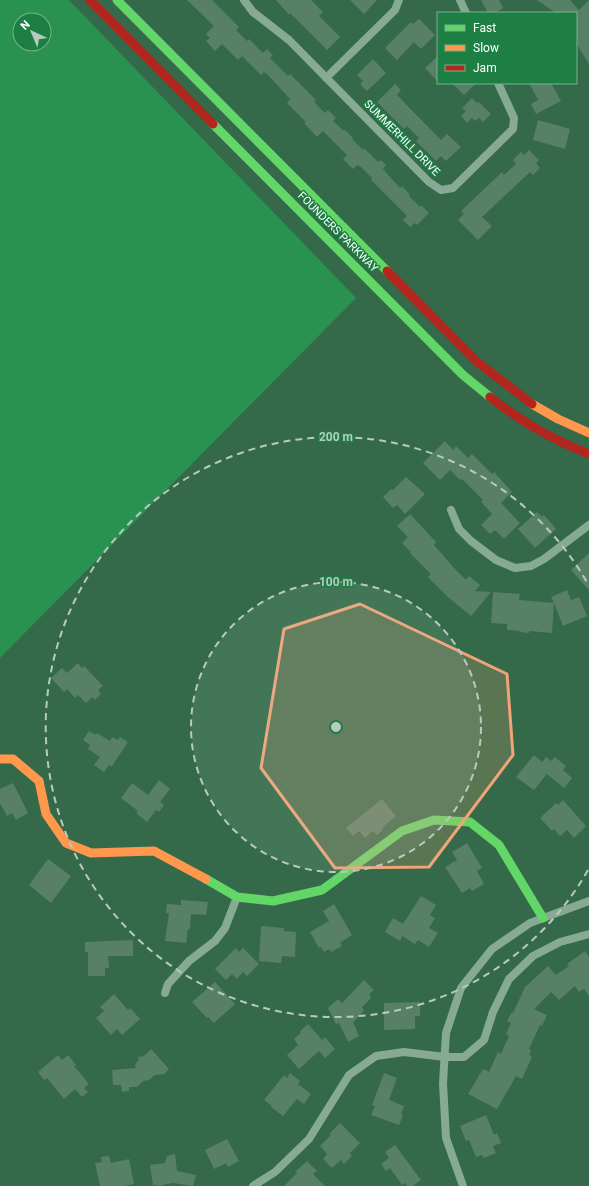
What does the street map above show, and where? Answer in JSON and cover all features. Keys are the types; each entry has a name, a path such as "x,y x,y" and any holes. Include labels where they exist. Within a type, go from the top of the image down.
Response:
{"main road":[{"name":"FOUNDERS PARKWAY","path":"90,0 463,375 516,416 560,442 589,454"},
{"name":"FOUNDERS PARKWAY","path":"117,0 476,360 504,385 521,397 564,423 589,433"},
{"path":"0,760 13,759 39,781 46,814 66,843 91,853 154,851 237,897 273,901 322,890 402,831 434,820 470,822 499,845 543,918"}],"street":[{"name":"SUMMERHILL DRIVE","path":"244,0 253,12 289,40 429,182 441,190 453,188 513,129 514,118 498,84"},
{"path":"326,78 395,10 399,0"},
{"path":"460,0 466,12"},
{"path":"451,510 459,529 471,541 496,560 515,568 531,566 544,559 589,525"},
{"path":"164,993 168,984 189,961 215,941 225,928 237,897"},
{"path":"464,1186 446,1138 443,1082 446,1033 461,988 492,949 530,923 589,902"},
{"path":"253,1186 275,1172 310,1139 349,1075 376,1056 404,1052 444,1058 464,1057 484,1040 493,1012 508,979 533,956 560,942 589,934"}],"highlighted area":[{"path":"360,604 507,674 513,755 429,867 335,868 261,768 284,629"}],"green space":[{"path":"0,0 69,0 356,298 0,658"}],"building":[{"path":"187,0 212,0 239,27 236,30 247,41 249,39 263,53 267,49 273,55 270,58 288,76 290,74 316,100 314,102 325,113 328,110 336,118 333,121 344,131 345,130 363,150 364,148 378,162 381,160 386,165 383,169 390,177 400,188 402,186 420,207 421,205 429,213 417,225 415,223 410,227 403,220 407,216 371,180 372,178 361,167 357,165 353,169 343,159 347,155 323,131 317,137 304,123 306,122 287,103 290,99 268,75 264,72 261,75 242,56 238,60 222,44 215,51 206,41 210,38 206,34 214,26"},
{"path":"276,0 311,0 323,12 319,16 340,37 327,50 290,13 289,15"},
{"path":"350,0 377,0 364,14"},
{"path":"481,0 499,0 503,8 497,12 487,12"},
{"path":"537,0 570,0 579,10 589,0 589,64 577,45 577,12 555,12"},
{"path":"419,19 435,35 421,49 414,42 397,60 385,48 411,22 413,24"},
{"path":"437,57 437,81 425,68"},
{"path":"373,59 386,73 367,91 360,84 363,81 357,75"},
{"path":"395,84 401,90 397,95 441,140 447,134 461,147 446,161 441,156 436,161 416,141 419,138 407,126 404,129 377,102"},
{"path":"453,84 475,84 464,95"},
{"path":"530,84 552,84 561,101 536,114 531,104 538,100"},
{"path":"472,98 477,103 479,102 491,114 483,122 479,118 475,121 472,118 467,123 461,116 466,111 462,108"},
{"path":"538,120 570,129 565,149 533,140"},
{"path":"529,150 539,160 536,163 540,168 533,175 530,172 482,217 492,226 478,240 458,220 464,214 461,211 502,172 504,175 516,164 513,160 521,152 524,155"},
{"path":"445,441 453,450 456,446 468,458 472,454 492,474 494,472 512,492 501,503 520,523 504,539 495,530 490,534 481,525 492,514 481,502 483,500 462,479 460,480 450,470 440,480 423,463"},
{"path":"406,477 425,494 405,514 397,505 393,508 383,497 391,489 393,490"},
{"path":"537,512 542,517 544,515 556,529 535,548 518,529"},
{"path":"410,514 436,542 434,545 454,568 466,580 469,576 480,585 475,591 491,592 471,616 449,598 428,577 431,574 402,543 408,537 397,526"},
{"path":"589,553 589,590 571,570"},
{"path":"567,590 571,600 579,597 587,616 563,626 551,597"},
{"path":"493,592 520,594 519,600 554,603 552,633 529,631 529,633 507,630 507,624 491,623"},
{"path":"78,663 82,668 84,666 103,686 98,690 101,694 95,700 92,697 86,703 78,695 75,698 67,689 64,692 51,678 62,668 67,673"},
{"path":"89,731 96,735 97,733 110,741 112,737 118,740 120,737 128,742 112,766 109,765 104,772 94,765 100,757 88,749 90,745 83,740"},
{"path":"534,755 542,762 546,757 551,761 555,757 566,766 563,770 572,778 564,788 547,774 534,790 516,777"},
{"path":"159,780 170,789 160,802 164,805 159,812 156,810 147,822 136,813 138,811 121,798 132,783 148,795"},
{"path":"13,783 28,813 16,820 12,813 7,816 0,803 0,789"},
{"path":"382,799 396,816 382,828 383,830 377,835 373,831 365,838 359,831 353,836 346,828"},
{"path":"563,800 586,826 574,838 567,830 560,836 554,829 552,831 540,818 556,803 558,805"},
{"path":"467,843 482,868 477,871 484,884 472,891 470,888 462,893 445,867 457,860 452,852"},
{"path":"48,859 71,876 51,903 29,885"},
{"path":"421,896 436,905 430,915 435,918 429,928 438,933 429,947 418,940 415,944 402,936 400,941 385,932 393,918 403,924"},
{"path":"181,900 208,902 206,915 191,914 190,929 188,929 186,943 165,941 169,913 166,913 167,904 181,905"},
{"path":"334,904 352,935 340,943 342,946 331,952 329,949 324,952 321,947 319,948 310,932 329,921 323,911"},
{"path":"261,926 284,928 284,931 296,932 295,957 282,956 281,963 259,961"},
{"path":"133,940 133,956 108,956 109,968 105,968 105,976 88,976 88,952 85,952 85,942"},
{"path":"236,948 239,952 243,948 259,964 247,976 243,972 237,979 232,974 226,980 215,969"},
{"path":"585,951 589,957 589,996 584,989 579,992 575,986 559,1000 551,992 534,1009 547,1015 542,1026 540,1025 529,1049 531,1050 529,1055 532,1057 522,1079 516,1076 497,1109 468,1094 483,1069 489,1072 498,1052 501,1054 509,1036 506,1034 511,1023 507,1021 512,1012 513,1013 525,987 548,966 556,975 569,966 567,964"},
{"path":"364,980 374,990 369,994 371,998 362,1007 364,1011 353,1022 359,1036 348,1042 339,1023 336,1024 328,1008 338,999 342,1003"},
{"path":"215,982 235,1004 214,1023 208,1017 207,1018 192,1002"},
{"path":"114,994 128,1010 130,1008 140,1019 122,1035 117,1029 111,1035 96,1018 104,1011 100,1007"},
{"path":"420,1002 420,1016 415,1016 415,1029 384,1030 384,1003"},
{"path":"308,1024 322,1040 325,1037 335,1049 325,1058 319,1051 299,1069 287,1055 298,1045 294,1039"},
{"path":"151,1049 169,1069 164,1074 155,1075 149,1080 143,1081 137,1087 129,1087 129,1091 122,1092 121,1085 113,1085 112,1070 136,1068 135,1064 139,1060 138,1057 144,1056"},
{"path":"58,1055 62,1060 68,1055 76,1065 74,1066 89,1084 84,1088 88,1092 82,1097 75,1089 64,1099 47,1078 44,1080 38,1072"},
{"path":"290,1073 300,1081 298,1084 311,1094 304,1104 297,1099 283,1116 264,1100 284,1075 287,1078"},
{"path":"384,1073 397,1078 389,1100 404,1106 401,1114 403,1115 399,1125 371,1115 375,1106 372,1105"},
{"path":"486,1115 494,1135 497,1133 501,1143 493,1146 496,1153 484,1158 482,1155 476,1157 469,1140 466,1141 460,1126"},
{"path":"340,1123 360,1143 350,1153 352,1156 344,1164 341,1160 332,1168 323,1159 327,1154 320,1146"},
{"path":"227,1139 239,1161 228,1167 226,1163 214,1169 205,1150"},
{"path":"395,1145 421,1180 413,1186 407,1186 405,1183 402,1185 390,1168 386,1171 381,1164 389,1158 385,1152"},
{"path":"175,1154 177,1171 196,1175 193,1186 173,1183 162,1186 153,1185 150,1165 165,1163 167,1156"},
{"path":"109,1156 111,1163 129,1159 134,1184 125,1186 100,1186 95,1163 102,1162 101,1157"},
{"path":"307,1161 317,1171 313,1174 325,1186 284,1186 297,1173 295,1172"}],"traffic: fast":[{"path":"117,0 387,271"},
{"path":"213,124 463,375 490,397"},
{"path":"206,879 237,897 273,901 322,890 402,831 434,820 470,822 499,845 543,918"}],"traffic: slow":[{"path":"532,404 558,419 589,433"},
{"path":"0,759 13,759 39,781 46,814 66,843 91,853 154,851 206,879"}],"traffic: jam":[{"path":"90,0 213,124"},
{"path":"387,271 476,361 532,404"},
{"path":"490,397 537,429 563,443 589,454"}]}
